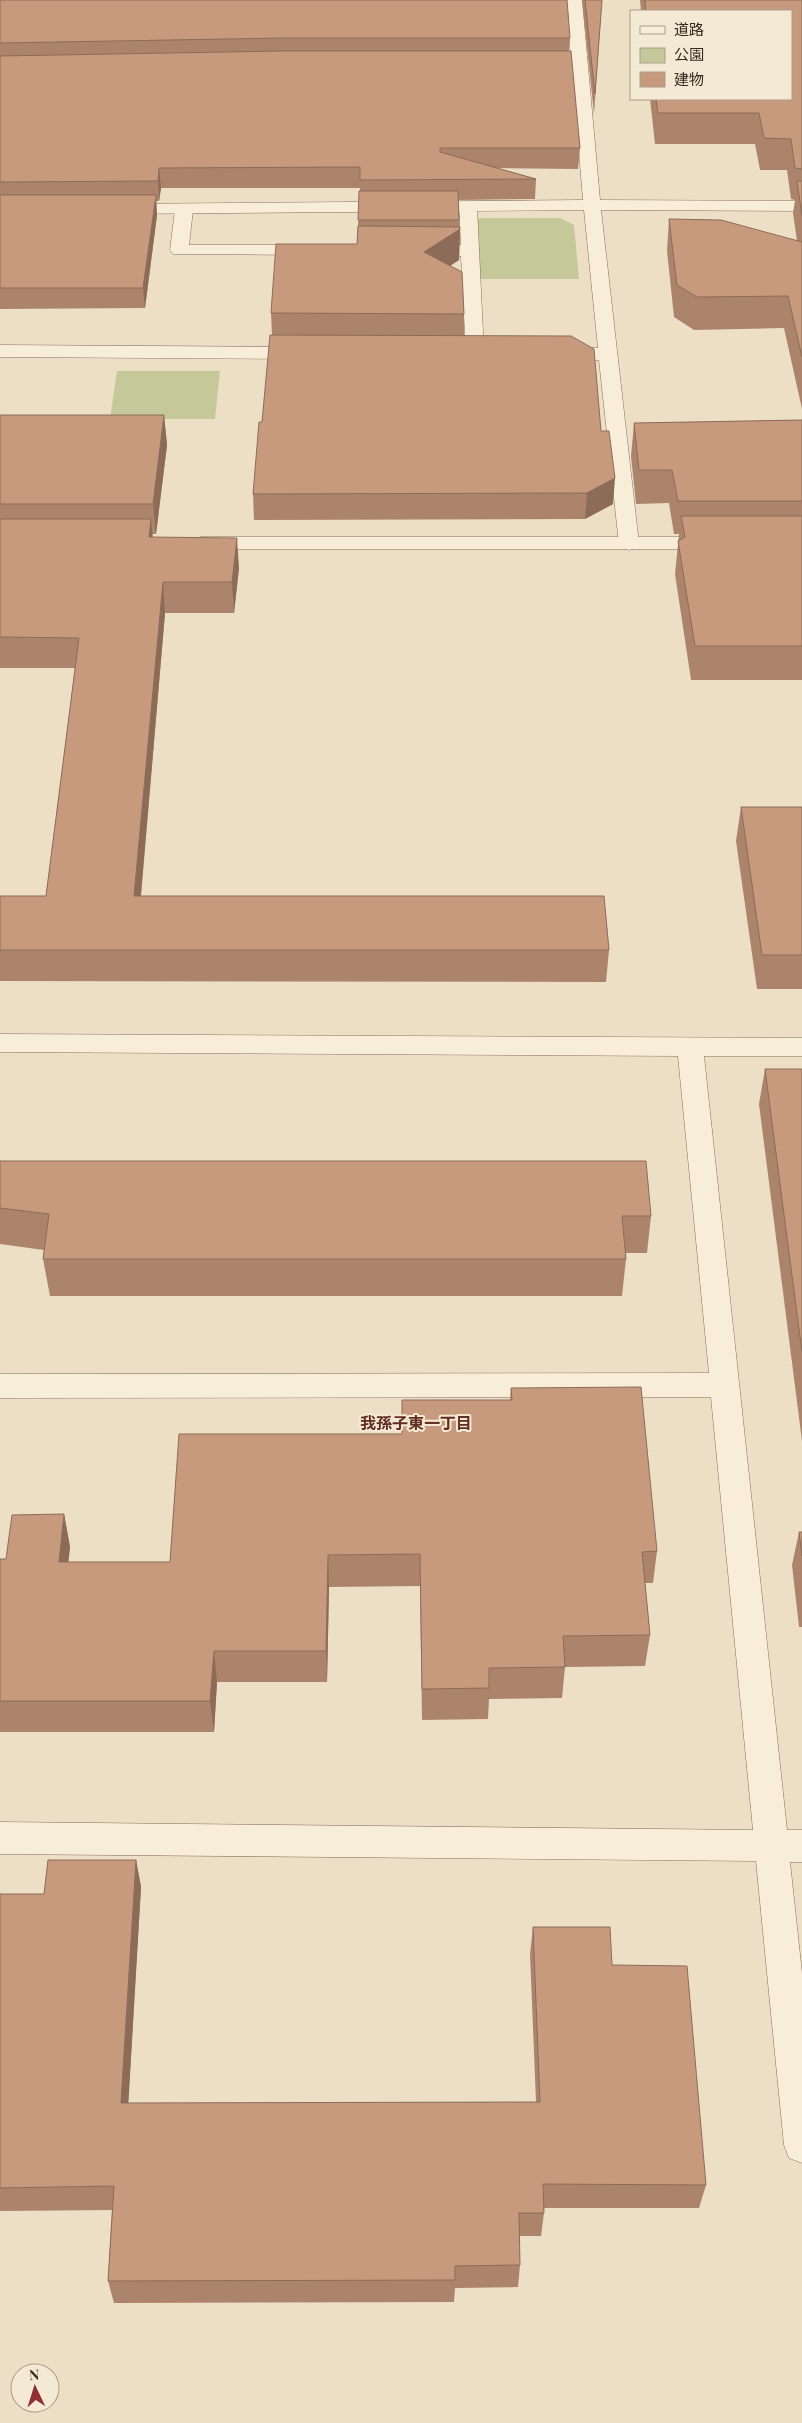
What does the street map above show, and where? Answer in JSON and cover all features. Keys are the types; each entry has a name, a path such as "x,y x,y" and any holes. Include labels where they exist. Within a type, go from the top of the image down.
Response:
{"street":[{"path":"574,0 592,205 629,544"},
{"path":"522,64 581,64"},
{"path":"107,209 184,210 592,205 802,206"},
{"path":"468,207 474,354"},
{"path":"184,210 179,250 334,250"},
{"path":"402,250 470,250"},
{"path":"0,351 326,353"},
{"path":"455,354 494,354"},
{"path":"542,354 609,354"},
{"path":"180,542 735,543"},
{"path":"0,1043 802,1047"},
{"path":"690,1046 726,1385 787,1847 802,2145"},
{"path":"0,1386 726,1385"},
{"path":"0,1838 787,1847"}],"green space":[{"path":"475,218 560,218 574,225 579,279 477,279"},
{"path":"117,371 220,371 215,419 110,419"}],"building":[{"path":"0,0 567,0 570,38 283,38 0,43"},
{"path":"585,0 602,0 595,94"},
{"path":"645,0 802,0 802,169 795,168 791,139 764,138 759,113 658,113 656,100 792,100 792,10 646,10"},
{"path":"283,51 571,51 580,148 440,148 440,152 536,179 360,180 360,167 159,168 158,181 0,182 0,56"},
{"path":"797,181 802,181 802,216"},
{"path":"359,191 458,191 459,220 358,220"},
{"path":"0,195 156,195 143,288 0,288"},
{"path":"669,219 721,220 802,242 802,357 788,296 697,297 677,285"},
{"path":"358,226 460,227 460,229 424,252 462,272 464,314 271,313 276,244 357,244"},
{"path":"270,335 571,336 594,349 601,431 609,431 615,478 587,493 253,494 259,422 262,422"},
{"path":"0,415 164,415 153,504 0,504"},
{"path":"802,420 802,501 678,501 672,470 639,470 634,423"},
{"path":"681,516 802,516 802,646 695,646 678,541 685,537"},
{"path":"0,519 151,519 149,537 237,538 232,582 163,582 134,896 604,896 609,950 0,950 0,896 46,896 79,638 0,637"},
{"path":"741,807 802,807 802,955 762,955"},
{"path":"765,1069 802,1069 802,1352"},
{"path":"0,1161 646,1161 651,1216 622,1216 626,1259 43,1259 49,1214 0,1208"},
{"path":"641,1387 657,1551 642,1552 650,1635 563,1636 565,1667 489,1668 489,1688 422,1689 420,1554 328,1555 326,1651 214,1651 210,1701 0,1701 0,1559 6,1559 12,1515 64,1514 59,1562 170,1562 179,1434 402,1434 402,1400 512,1400 511,1388"},
{"path":"799,1532 802,1532 802,1556"},
{"path":"48,1860 136,1860 121,2103 540,2102 533,1927 610,1927 612,1965 687,1966 706,2185 543,2184 544,2213 519,2213 520,2265 455,2266 455,2280 108,2281 114,2186 0,2188 0,1894 44,1894"}],"district":[{"name":"我孫子東一丁目","path":"416,1422"}]}
